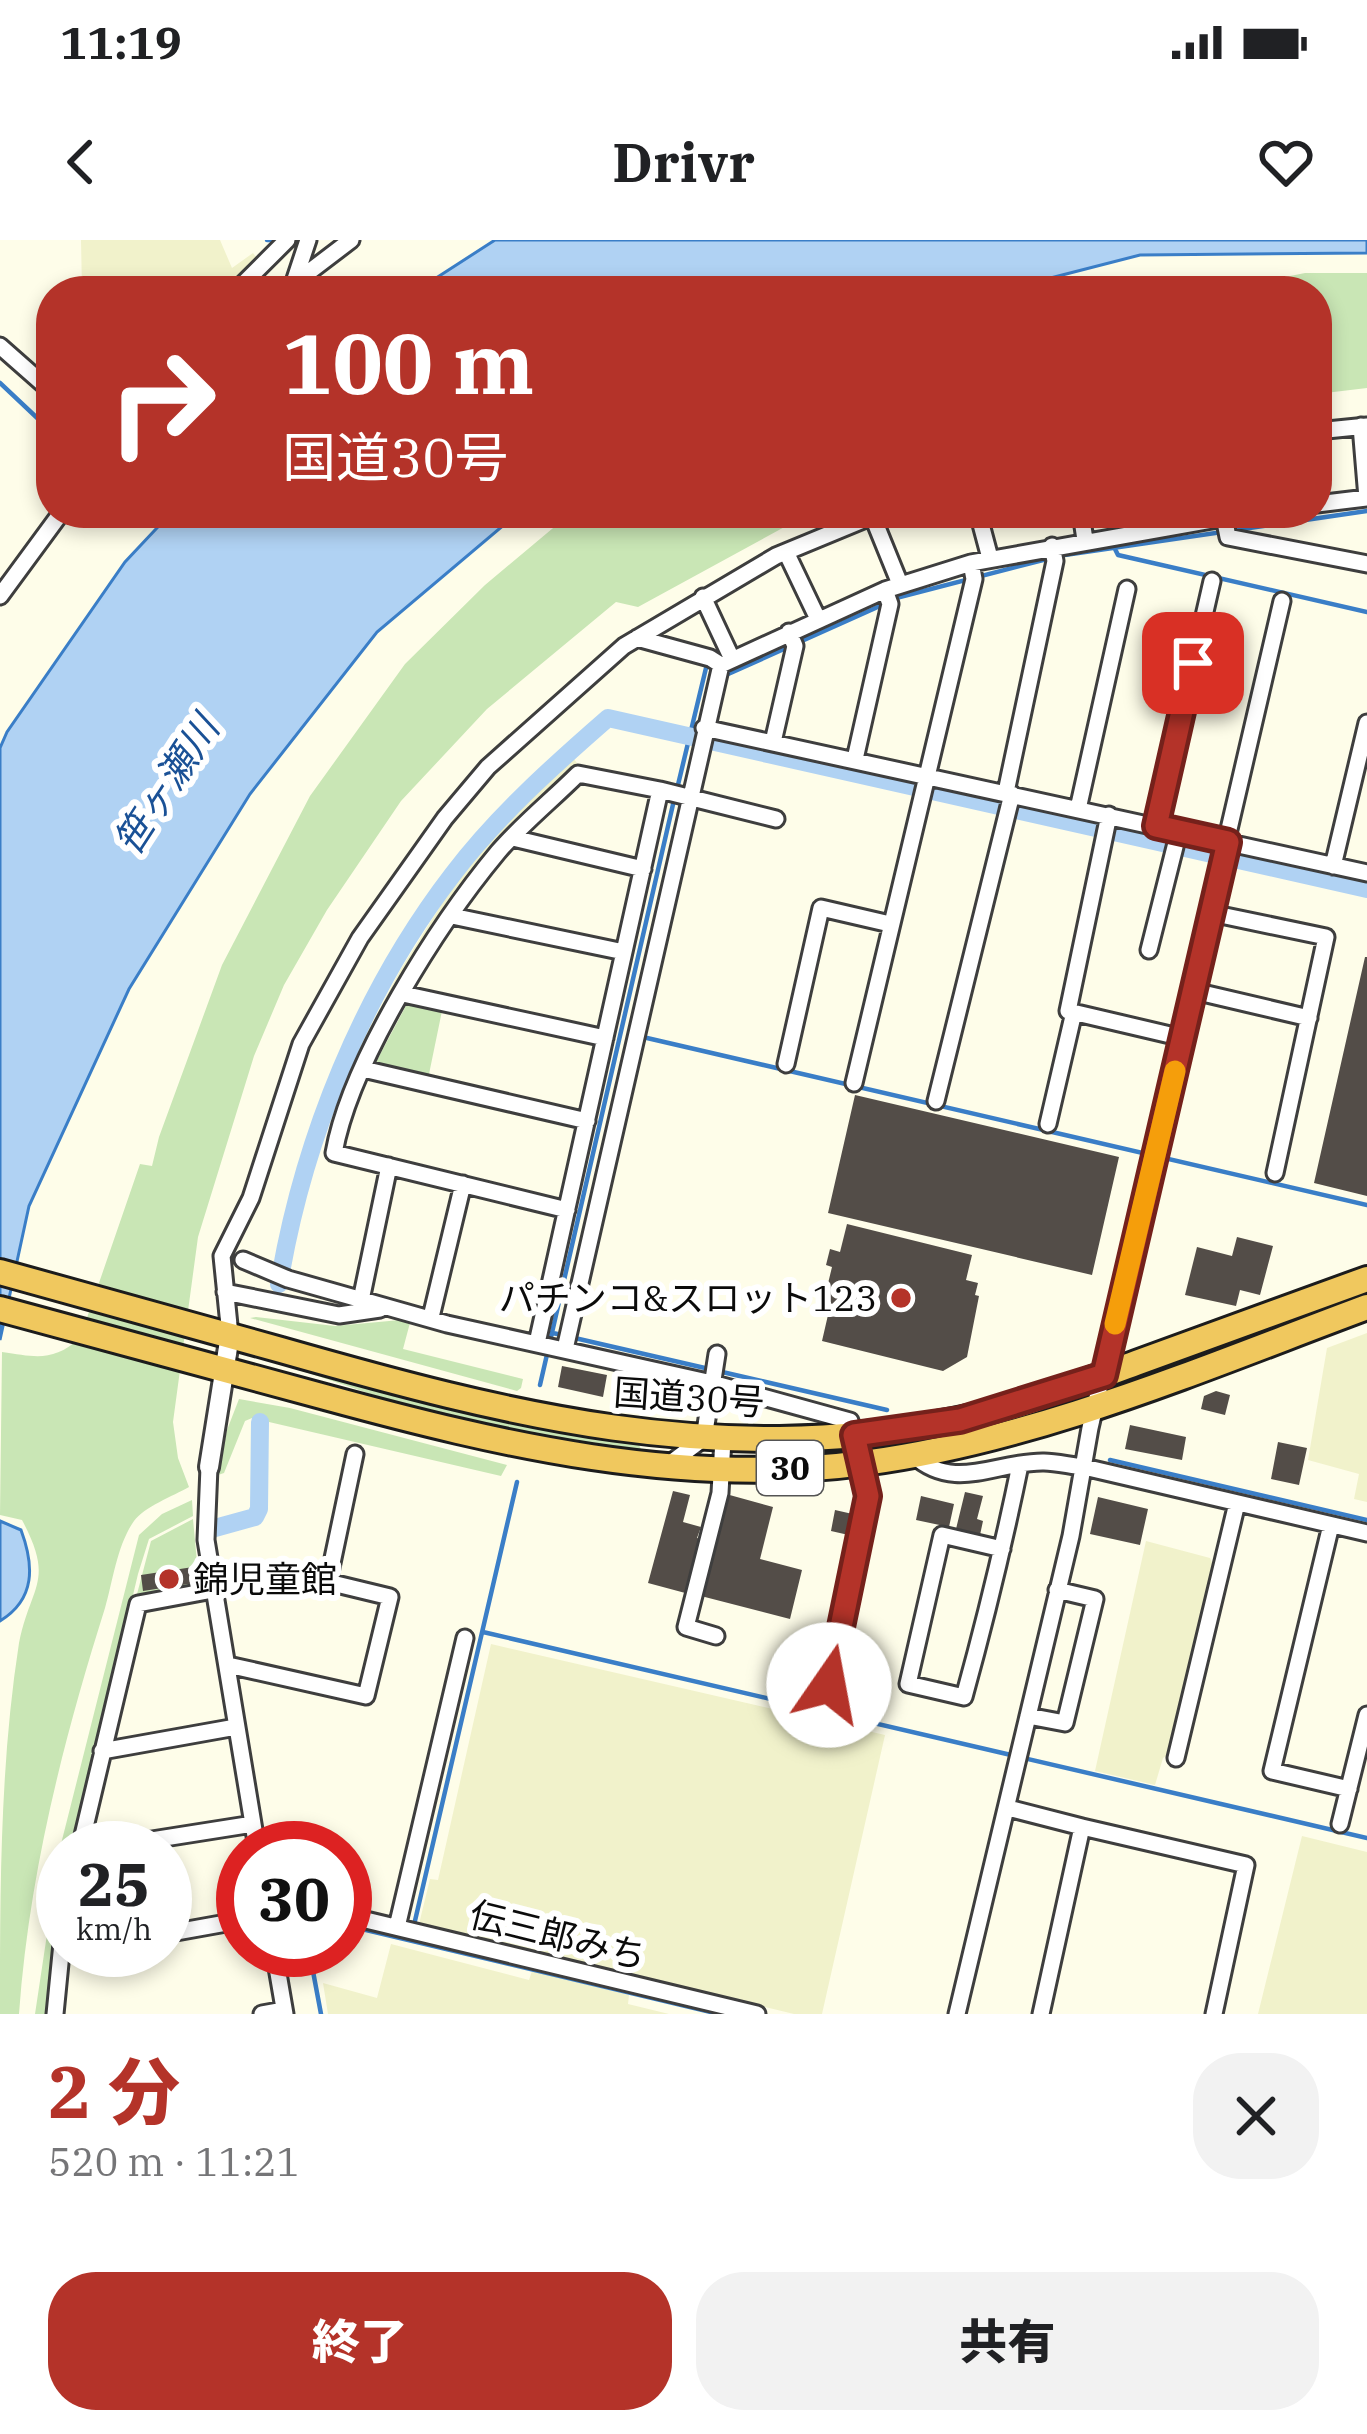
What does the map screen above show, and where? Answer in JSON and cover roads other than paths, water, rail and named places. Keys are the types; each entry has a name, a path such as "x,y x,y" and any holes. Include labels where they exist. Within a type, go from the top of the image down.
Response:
{"highway":[{"name":"国道30号","path":"0,1272 527,1414 718,1450 913,1455 977,1443 1096,1406 1367,1307"},
{"name":"国道30号","path":"864,1453 1104,1375 1367,1279"},
{"name":"国道30号","path":"0,1309 427,1425 533,1448 666,1467 718,1450"}],"street":[{"path":"293,276 308,240"},
{"path":"304,276 351,240"},
{"path":"250,276 280,244"},
{"path":"0,346 36,378"},
{"path":"1332,429 1364,426 1367,498 1332,502"},
{"path":"0,596 51,528"},
{"path":"252,1821 206,1540 209,1467 226,1371 219,1333 225,1292 222,1256 251,1198 301,1044 360,938 406,869 488,767 637,638 786,552 843,528"},
{"path":"855,759 890,594 878,528"},
{"path":"982,528 990,558"},
{"path":"1084,528 1085,540"},
{"path":"637,638 726,662 792,639 818,619 972,571 990,558 1054,553 1085,540 1139,528"},
{"path":"1269,528 1367,564"},
{"path":"786,552 818,619"},
{"path":"936,1101 1009,801 1054,553"},
{"path":"854,1083 972,571"},
{"path":"1156,826 1212,581"},
{"path":"1078,808 1127,589"},
{"path":"556,1343 567,1210 643,869 702,736 726,662 703,597"},
{"path":"957,2014 1282,601"},
{"path":"773,742 792,639"},
{"path":"1333,866 1367,723"},
{"path":"702,736 773,742 855,759 924,784 1009,801 1078,808 1107,825 1156,826 1177,842 1226,853 1367,873"},
{"path":"567,1210 334,1153 363,1070 452,916 513,838 578,774 776,819"},
{"path":"556,1343 675,793"},
{"path":"1107,825 1068,1011 1183,1038"},
{"path":"513,838 643,869"},
{"path":"1149,950 1177,842"},
{"path":"786,1064 821,908 890,924"},
{"path":"1211,914 1326,937 1275,1173"},
{"path":"452,916 624,952"},
{"path":"1193,991 1309,1018"},
{"path":"404,994 605,1038"},
{"path":"1048,1124 1074,1012"},
{"path":"363,1070 586,1121"},
{"path":"362,1300 389,1166"},
{"path":"431,1317 463,1184"},
{"path":"244,1260 280,1276 431,1317 714,1369 850,1421 864,1453 868,1496 829,1685"},
{"path":"225,1292 340,1315 389,1307"},
{"path":"714,1369 718,1450 686,1627 716,1636"},
{"path":"666,1467 718,1450"},
{"path":"227,1665 365,1696 390,1597 328,1582 355,1454"},
{"path":"913,1455 930,1471 947,1474 1042,1462 1084,1467 1367,1533"},
{"path":"1003,1549 942,1535 908,1684 964,1697 1003,1549 1020,1465"},
{"path":"1176,1758 1237,1503"},
{"path":"1331,1525 1272,1771 1349,1789"},
{"path":"86,1821 138,1604 213,1590"},
{"path":"1028,1716 1065,1724 1095,1599 1057,1590"},
{"path":"397,1927 466,1638"},
{"path":"1340,1823 1367,1714"},
{"path":"102,1751 236,1726"},
{"path":"1007,1808 1246,1864 1214,2014"},
{"path":"1042,2014 1082,1827"},
{"name":"伝三郎みち","path":"372,1921 757,2014"},
{"path":"55,2014 61,1977"},
{"path":"262,2014 285,2012 279,1977"}],"water":[{"path":"495,240 1367,240 1367,253 1140,255 1058,276 439,276"},
{"name":"笹ヶ瀬川","path":"157,528 500,528 377,632 250,794 129,989 29,1206 0,1340 0,748 125,562"},
{"path":"0,1521 21,1530 30,1568 26,1592 0,1621"}],"waterway":[{"path":"0,383 36,417"},
{"path":"1332,516 1367,511"},
{"path":"1058,556 1250,528"},
{"path":"1114,547 1118,555 1367,612"},
{"path":"726,675 900,597 1047,559"},
{"path":"677,789 706,668"},
{"path":"279,1284 321,1121 341,1068 391,967 453,874 488,832 608,718 1367,889"},
{"path":"540,1385 674,800"},
{"path":"647,1038 1367,1205"},
{"path":"553,1333 887,1410"},
{"path":"215,1528 255,1517 259,1509 260,1422"},
{"path":"1110,1460 1367,1520"},
{"path":"414,1925 517,1482"},
{"path":"483,1632 1367,1838"},
{"path":"372,1931 719,2014"},
{"path":"314,1977 321,2014"}],"place":[{"name":"パチンコ&スロット123","path":"901,1298"},
{"name":"錦児童館","path":"169,1579"}]}
